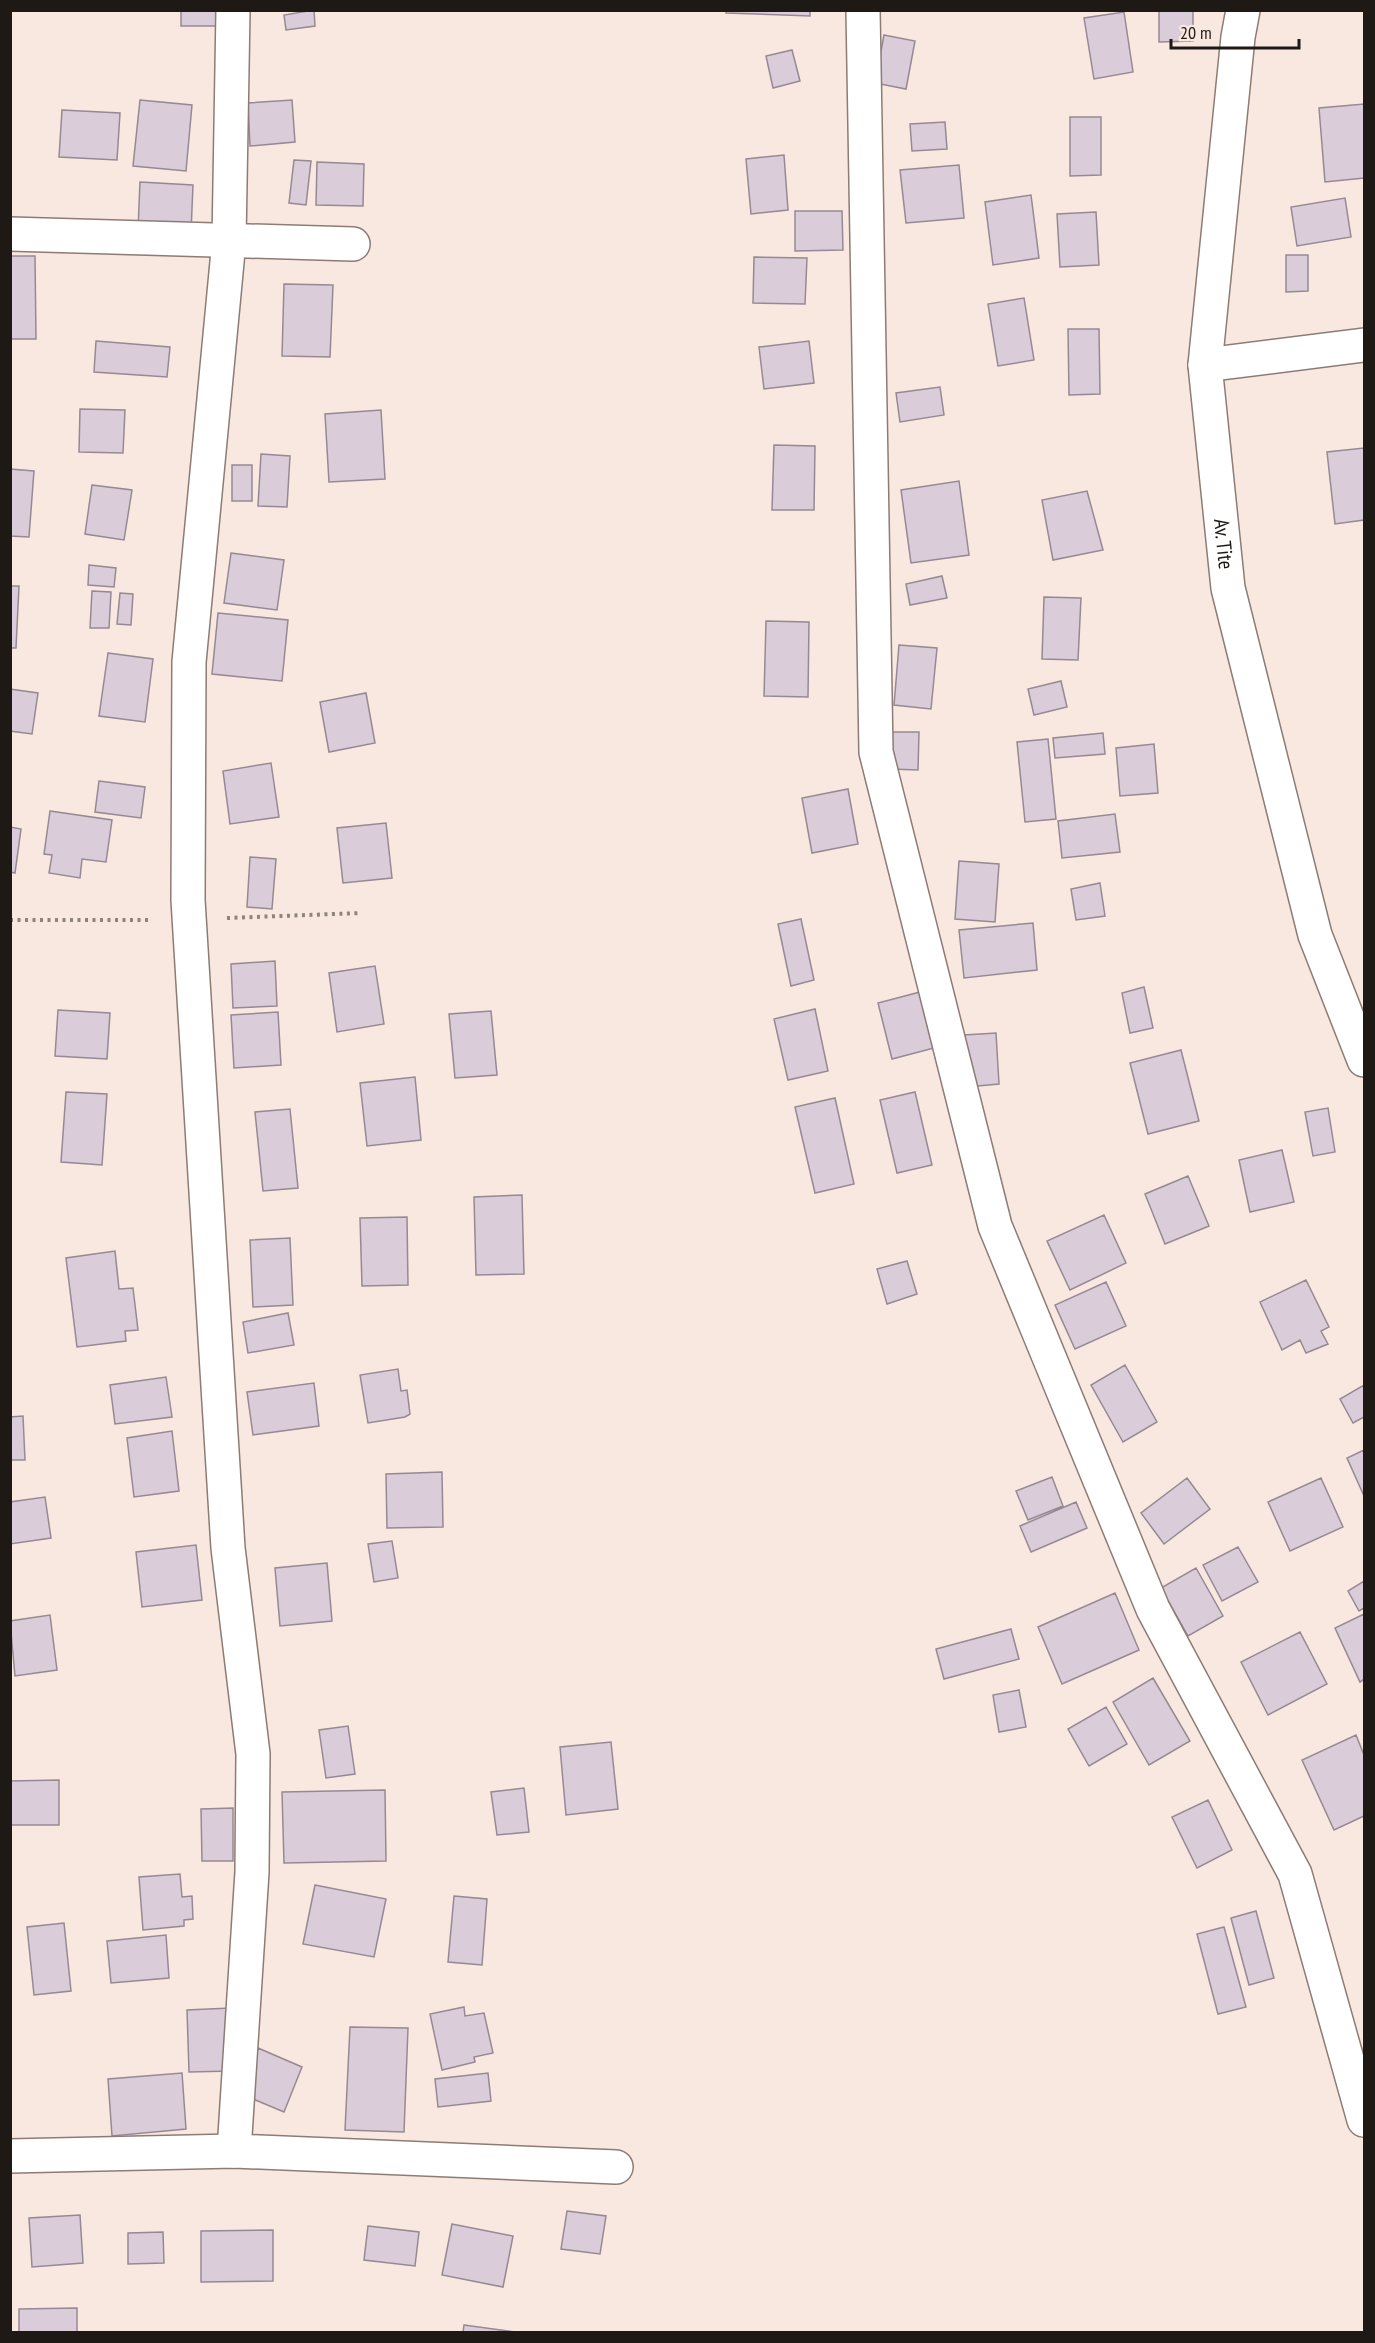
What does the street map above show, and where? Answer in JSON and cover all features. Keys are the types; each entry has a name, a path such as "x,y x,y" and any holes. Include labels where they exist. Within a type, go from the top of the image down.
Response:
{"street":[{"path":"233,10 229,241 189,662 188,900 228,1548 253,1754 252,1872 234,2151"},
{"path":"863,10 876,752 995,1226 1153,1609 1295,1874 1365,2120"},
{"name":"Av. Tite","path":"1243,10 1238,37 1205,365 1228,588 1315,935 1365,1060"},
{"path":"10,234 353,244"},
{"path":"1205,365 1365,345"},
{"path":"10,2156 234,2151 616,2167"}],"building":[{"path":"181,10 219,10 218,26 181,26"},
{"path":"314,10 315,26 286,30 284,15"},
{"path":"726,10 810,10 810,16 726,13"},
{"path":"1159,10 1193,10 1193,41 1159,42"},
{"path":"1124,12 1133,72 1094,79 1084,18"},
{"path":"884,35 915,41 906,89 875,83"},
{"path":"792,50 800,81 773,88 766,56"},
{"path":"140,100 192,105 186,171 133,166"},
{"path":"292,100 295,142 250,146 248,103"},
{"path":"1364,104 1364,178 1325,182 1319,108"},
{"path":"62,110 120,113 117,160 59,157"},
{"path":"1070,117 1101,117 1101,175 1070,176"},
{"path":"945,122 947,149 912,151 910,124"},
{"path":"784,155 788,210 751,214 746,159"},
{"path":"294,160 311,161 306,205 289,203"},
{"path":"317,162 364,164 363,206 316,205"},
{"path":"959,165 964,218 906,223 900,170"},
{"path":"140,182 193,185 191,232 138,229"},
{"path":"1031,195 1039,258 993,265 985,202"},
{"path":"1345,198 1351,237 1297,246 1291,207"},
{"path":"795,211 842,211 843,250 795,251"},
{"path":"1096,212 1099,265 1060,267 1057,214"},
{"path":"1286,255 1308,255 1308,291 1286,292"},
{"path":"10,256 35,256 36,339 10,339"},
{"path":"754,257 807,258 805,304 753,303"},
{"path":"284,284 333,285 330,357 282,356"},
{"path":"1024,298 1034,360 998,366 988,304"},
{"path":"1068,329 1099,329 1100,394 1069,395"},
{"path":"96,341 170,347 167,377 94,372"},
{"path":"809,341 814,383 764,389 759,347"},
{"path":"940,387 944,415 900,422 896,393"},
{"path":"80,409 125,410 123,453 79,452"},
{"path":"381,410 385,479 329,482 325,414"},
{"path":"774,445 815,446 814,510 772,510"},
{"path":"1364,448 1364,520 1335,524 1327,452"},
{"path":"261,454 290,456 287,507 258,506"},
{"path":"232,465 252,465 252,501 232,501"},
{"path":"10,469 34,471 29,537 10,536"},
{"path":"959,481 969,555 911,563 901,490"},
{"path":"92,485 132,490 124,540 85,534"},
{"path":"1087,491 1103,550 1053,560 1042,500"},
{"path":"231,553 284,560 277,610 224,603"},
{"path":"89,565 116,568 114,587 88,585"},
{"path":"942,576 947,598 910,605 906,584"},
{"path":"10,586 19,586 16,648 10,648"},
{"path":"92,591 111,592 109,628 90,628"},
{"path":"120,593 133,594 131,625 117,624"},
{"path":"1044,597 1081,598 1078,660 1042,659"},
{"path":"218,613 288,620 282,681 212,674"},
{"path":"766,621 809,622 808,697 764,696"},
{"path":"899,645 937,648 931,709 894,705"},
{"path":"108,653 153,659 145,722 99,716"},
{"path":"1061,681 1067,707 1034,715 1028,689"},
{"path":"10,689 38,693 32,734 10,731"},
{"path":"366,693 375,743 329,752 320,702"},
{"path":"891,732 919,732 918,770 890,769"},
{"path":"1103,733 1105,754 1055,758 1053,738"},
{"path":"1048,739 1056,819 1025,822 1017,742"},
{"path":"1154,744 1158,793 1120,796 1116,748"},
{"path":"271,763 279,817 230,824 223,771"},
{"path":"99,781 145,787 141,818 95,812"},
{"path":"848,789 858,844 812,853 802,798"},
{"path":"50,811 112,820 106,862 82,859 80,878 49,873 52,855 44,854"},
{"path":"1115,814 1120,852 1062,858 1058,821"},
{"path":"386,823 392,878 343,883 337,828"},
{"path":"10,827 21,829 15,873 10,872"},
{"path":"250,857 276,859 272,909 247,907"},
{"path":"959,861 999,864 995,922 955,919"},
{"path":"1100,883 1105,916 1076,920 1071,889"},
{"path":"801,919 814,980 791,986 778,924"},
{"path":"1033,923 1037,970 964,978 959,930"},
{"path":"275,961 277,1006 233,1008 231,964"},
{"path":"375,966 384,1024 337,1032 329,973"},
{"path":"1144,987 1153,1028 1130,1033 1122,993"},
{"path":"920,992 934,1048 892,1059 878,1003"},
{"path":"815,1009 828,1071 788,1080 774,1019"},
{"path":"58,1010 110,1013 107,1059 55,1056"},
{"path":"491,1011 497,1075 455,1078 449,1014"},
{"path":"278,1012 281,1065 234,1068 231,1015"},
{"path":"996,1033 999,1084 967,1087 964,1035"},
{"path":"1181,1050 1199,1121 1148,1134 1130,1063"},
{"path":"415,1077 421,1140 367,1146 360,1083"},
{"path":"66,1092 107,1094 102,1165 61,1162"},
{"path":"915,1092 932,1165 897,1173 880,1100"},
{"path":"835,1098 854,1184 815,1193 795,1107"},
{"path":"1328,1108 1335,1152 1313,1156 1305,1112"},
{"path":"290,1109 298,1188 263,1191 255,1112"},
{"path":"1282,1150 1294,1202 1250,1212 1239,1160"},
{"path":"1188,1176 1209,1226 1165,1244 1145,1194"},
{"path":"522,1195 524,1274 476,1275 474,1197"},
{"path":"1104,1215 1126,1263 1070,1290 1047,1241"},
{"path":"407,1217 408,1285 362,1286 360,1218"},
{"path":"290,1238 293,1305 253,1307 250,1240"},
{"path":"115,1251 119,1289 133,1288 138,1330 125,1331 126,1341 77,1347 66,1258"},
{"path":"907,1261 917,1294 887,1304 877,1269"},
{"path":"1306,1280 1329,1327 1321,1331 1328,1344 1306,1353 1300,1340 1282,1350 1260,1302"},
{"path":"1106,1282 1126,1326 1075,1349 1055,1305"},
{"path":"288,1313 294,1345 248,1353 243,1322"},
{"path":"1125,1365 1157,1422 1123,1442 1091,1385"},
{"path":"398,1369 401,1391 407,1390 410,1414 405,1417 368,1423 360,1375"},
{"path":"166,1377 172,1417 115,1424 110,1385"},
{"path":"314,1383 319,1426 253,1435 247,1392"},
{"path":"1364,1385 1364,1417 1353,1423 1340,1399"},
{"path":"23,1416 25,1460 10,1460 10,1417"},
{"path":"172,1431 179,1491 134,1497 127,1438"},
{"path":"1364,1450 1364,1496 1347,1458"},
{"path":"442,1472 443,1527 387,1528 386,1474"},
{"path":"1052,1477 1063,1506 1028,1520 1016,1491"},
{"path":"1187,1478 1210,1509 1164,1544 1141,1513"},
{"path":"1321,1478 1343,1527 1290,1551 1268,1502"},
{"path":"45,1497 51,1538 10,1544 10,1502"},
{"path":"1076,1502 1087,1528 1031,1552 1020,1526"},
{"path":"392,1541 398,1578 374,1582 368,1544"},
{"path":"196,1545 202,1600 142,1607 136,1552"},
{"path":"1238,1547 1258,1582 1222,1601 1203,1565"},
{"path":"327,1563 332,1621 280,1626 275,1568"},
{"path":"1196,1568 1223,1616 1188,1636 1161,1588"},
{"path":"1364,1581 1364,1608 1359,1611 1348,1591"},
{"path":"1115,1593 1139,1650 1062,1684 1038,1627"},
{"path":"1364,1614 1364,1679 1360,1682 1335,1628"},
{"path":"50,1615 57,1670 15,1676 10,1621"},
{"path":"1011,1629 1019,1659 944,1679 936,1649"},
{"path":"1300,1632 1327,1684 1268,1715 1241,1662"},
{"path":"1153,1678 1190,1741 1149,1765 1113,1702"},
{"path":"1019,1690 1026,1727 999,1732 993,1695"},
{"path":"1106,1707 1127,1744 1089,1766 1068,1729"},
{"path":"348,1726 355,1774 326,1778 319,1730"},
{"path":"1356,1735 1364,1755 1364,1816 1334,1830 1302,1760"},
{"path":"611,1742 618,1809 566,1815 560,1747"},
{"path":"59,1780 59,1825 10,1825 10,1781"},
{"path":"524,1788 529,1832 497,1835 491,1792"},
{"path":"385,1790 386,1861 284,1863 282,1792"},
{"path":"1208,1800 1232,1850 1197,1868 1172,1817"},
{"path":"233,1808 233,1861 202,1861 201,1809"},
{"path":"180,1874 182,1897 192,1896 193,1919 184,1920 184,1926 143,1930 139,1877"},
{"path":"315,1885 386,1899 374,1957 303,1944"},
{"path":"454,1896 487,1899 482,1965 448,1962"},
{"path":"1256,1911 1274,1978 1249,1985 1231,1918"},
{"path":"64,1923 71,1991 34,1995 27,1927"},
{"path":"1224,1927 1246,2007 1218,2014 1197,1934"},
{"path":"166,1935 169,1978 111,1983 107,1941"},
{"path":"464,2007 465,2016 484,2013 493,2053 474,2057 475,2062 442,2070 430,2014"},
{"path":"230,2008 232,2071 189,2072 187,2010"},
{"path":"350,2027 408,2028 404,2132 345,2130"},
{"path":"258,2048 302,2067 284,2112 239,2093"},
{"path":"182,2073 186,2129 112,2136 108,2079"},
{"path":"488,2073 491,2101 438,2107 435,2079"},
{"path":"567,2211 606,2216 600,2254 561,2249"},
{"path":"80,2215 83,2263 32,2267 29,2218"},
{"path":"452,2224 513,2236 503,2287 442,2275"},
{"path":"368,2226 419,2232 415,2266 364,2260"},
{"path":"273,2230 273,2281 201,2282 201,2231"},
{"path":"163,2232 164,2263 128,2264 128,2233"},
{"path":"77,2308 77,2332 19,2332 19,2309"},
{"path":"464,2325 515,2332 463,2332"}]}
